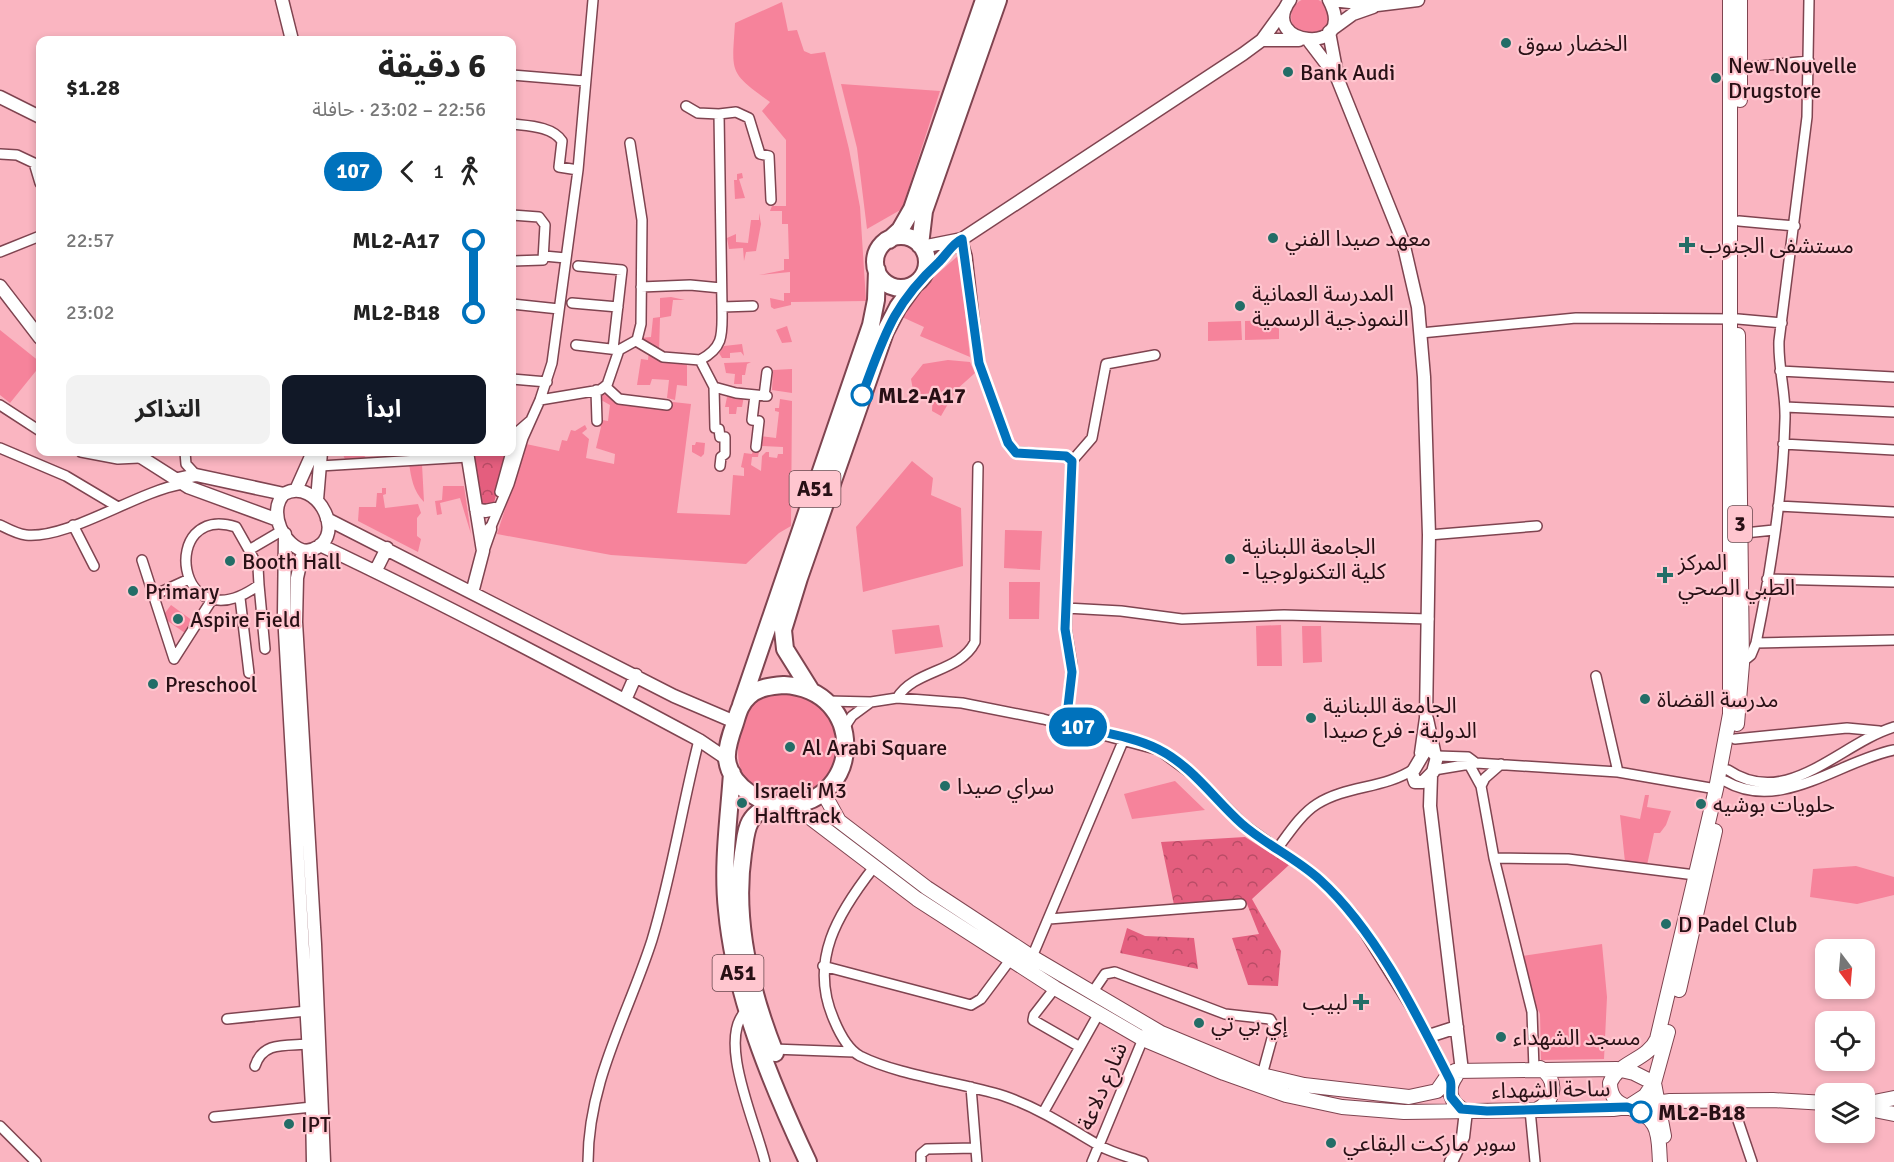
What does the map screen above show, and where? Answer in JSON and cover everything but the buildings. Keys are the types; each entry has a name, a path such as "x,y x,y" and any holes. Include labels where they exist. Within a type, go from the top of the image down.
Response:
{"highway":[{"name":"A51","path":"808,1162 747,1010 734,957 727,909 725,864 730,766 735,722 871,325 876,300 877,253 906,222 912,209 984,0"},
{"path":"921,246 924,211 998,0"},
{"path":"877,270 880,277 892,286 907,287 920,279 927,258 921,246 907,237 889,240"},
{"name":"A51","path":"844,728 827,701 810,689 785,649 783,630 832,480 885,332 898,307 920,279"},
{"name":"A51","path":"741,705 751,694 766,687 784,685 810,689"},
{"path":"729,815 733,812 742,814 749,824 760,811 813,798 823,792 835,779 843,763 846,746 844,728"},
{"path":"730,766 748,792 784,804"},
{"name":"A51","path":"749,824 740,883 741,932 773,1049 820,1162"}],"main road":[{"path":"282,0 291,36"},
{"path":"1418,0 1377,5 1331,0 1335,20 1329,31 1338,80 1403,242 1412,272 1421,333 1429,535 1426,718 1432,772 1430,806 1462,1071"},
{"name":"3","path":"1730,0 1740,68 1739,221 1733,319"},
{"name":"3","path":"1662,1039 1695,875 1735,739 1733,319 1735,28 1740,0"},
{"path":"1288,3 1284,18 1287,28 1294,36 1306,40 1338,80"},
{"path":"920,279 960,240 1053,182 1262,40 1288,3"},
{"path":"1262,40 1288,38 1306,40 1329,31 1353,14 1377,5"},
{"path":"0,97 36,115"},
{"path":"921,246 960,240"},
{"path":"0,286 36,333"},
{"path":"138,456 180,482 282,528 293,548 303,551 320,545 328,538 327,519 317,500 306,492 290,492 196,476 180,482"},
{"path":"311,456 290,492 278,503 282,528 293,803 309,944 307,1011 309,1044 317,1090 312,1107 313,1162"},
{"path":"317,500 321,456"},
{"path":"468,456 483,550"},
{"path":"476,509 485,511 495,509"},
{"path":"327,519 674,696 735,722"},
{"path":"472,592 490,529"},
{"path":"320,545 376,570 625,700 699,740 730,766"},
{"path":"376,570 387,548"},
{"path":"303,551 297,578 296,622 309,944 317,1090 324,1162"},
{"path":"283,576 297,578"},
{"name":"3","path":"1662,1039 1697,917 1723,780 1736,665"},
{"path":"625,700 636,675"},
{"path":"1416,778 1431,754"},
{"path":"1416,778 1425,781 1432,772"},
{"path":"1416,778 1430,806"},
{"path":"823,792 839,821 943,908 1010,960 1099,1013 1146,1032"},
{"path":"784,804 874,867 1092,993 1146,1032"},
{"path":"1429,1036 1456,1027"},
{"name":"ساحة الشهداء","path":"1146,1032 1262,1075 1304,1085 1367,1095 1409,1097 1437,1091 1450,1079 1452,1072 1537,1068 1621,1070 1639,1074 1660,1095 1627,1107 1404,1112 1342,1107 1286,1095 1224,1073 1146,1032"},
{"path":"1662,1039 1660,1095 1667,1162"},
{"name":"ساحة الشهداء","path":"1627,1107 1618,1104 1611,1092 1612,1079 1662,1039"},
{"path":"1533,1110 1550,1100 1553,1088 1549,1076 1537,1068"},
{"path":"1450,1079 1450,1092 1454,1102 1466,1111 1463,1137 1451,1162"},
{"path":"1627,1107 1645,1096 1660,1095 1731,1101 1815,1103"},
{"path":"1627,1107 1642,1113 1655,1126 1660,1162"}],"street":[{"path":"490,529 547,382 578,170 593,0"},
{"path":"1736,665 1751,655 1756,643 1778,506 1785,407 1780,371 1782,323 1807,117 1809,0"},
{"path":"1740,68 1809,61"},
{"path":"516,75 585,81"},
{"path":"686,106 698,113 736,112 749,118 760,154 769,156 771,200"},
{"path":"636,341 663,357 700,360 714,352 722,335 719,114"},
{"path":"516,125 549,130 558,135 562,141 559,167 578,170"},
{"path":"576,345 616,350 636,341 641,324 642,220 630,142"},
{"path":"0,154 17,154 29,159 36,169"},
{"path":"516,215 539,217 543,220 544,256 543,260 516,261"},
{"path":"1739,221 1795,226"},
{"path":"0,252 36,238"},
{"path":"960,240 979,363 1008,443 1016,453 1066,456 1072,461"},
{"path":"544,256 566,258"},
{"path":"578,266 622,270 616,350 601,388 597,421"},
{"path":"641,287 690,285 721,288"},
{"path":"572,303 618,307"},
{"path":"516,304 559,309"},
{"path":"722,307 753,306"},
{"path":"1421,333 1576,318 1733,319 1782,323"},
{"path":"1066,724 1072,665 1065,629 1072,461 1092,438 1107,364 1155,355"},
{"path":"700,360 714,387 715,428 719,429 720,437 725,437 725,454 721,457 720,466"},
{"path":"1780,371 1894,377"},
{"path":"756,447 759,421 752,420 762,396 767,372"},
{"path":"516,379 547,382"},
{"path":"714,387 736,393 762,396"},
{"path":"540,400 601,388 620,399 667,405"},
{"path":"0,405 36,428"},
{"path":"1785,407 1894,412"},
{"path":"516,432 530,421"},
{"path":"1784,444 1894,450"},
{"path":"0,448 66,476 118,507"},
{"path":"102,456 118,459 132,456"},
{"path":"185,456 186,464 196,476"},
{"path":"320,466 443,456"},
{"path":"490,529 510,456"},
{"path":"897,698 913,682 962,658 975,642 978,467"},
{"path":"0,525 26,535 73,525 180,482"},
{"path":"1778,506 1894,512"},
{"path":"259,585 240,598 219,600 197,591 189,579 186,550 202,529 222,522 236,527 258,567 265,649"},
{"path":"73,525 94,566"},
{"path":"1429,535 1537,526"},
{"path":"249,549 282,528"},
{"path":"1735,534 1774,530"},
{"path":"142,560 174,659 213,598"},
{"path":"153,596 189,579"},
{"path":"1767,579 1894,582"},
{"path":"240,598 249,673"},
{"path":"1066,608 1121,611 1182,619 1284,615 1429,619"},
{"path":"1756,643 1894,640"},
{"path":"1596,676 1618,772"},
{"path":"827,701 871,702 897,698 962,703 1066,724 1146,744 1172,758 1197,778 1243,824 1319,879 1353,914 1429,1036 1450,1079"},
{"path":"844,728 852,716 871,702"},
{"path":"1432,772 1473,764 1501,764 1751,783 1783,780 1822,766 1861,741 1894,727"},
{"path":"1847,729 1861,741 1871,755"},
{"path":"1735,739 1847,729 1882,731"},
{"path":"1032,957 1124,739"},
{"path":"588,1162 594,1100 609,1050 641,971 662,905 699,740"},
{"path":"1723,780 1746,792 1780,790 1816,779 1871,755 1894,750"},
{"path":"1431,754 1468,757 1481,786 1494,858 1532,1012 1537,1068"},
{"path":"1481,786 1485,778 1501,764"},
{"path":"1277,849 1316,805 1331,797 1391,781 1416,778"},
{"path":"1494,858 1568,859 1695,875"},
{"path":"854,1052 836,1026 826,1000 823,966 843,912 874,867"},
{"path":"1049,919 1241,904"},
{"path":"823,966 970,1005 978,1002 1010,960"},
{"path":"1092,993 1105,974 1115,972 1225,1014 1270,1019 1274,1031 1262,1075"},
{"path":"1055,988 1034,1015 1033,1020 1080,1047"},
{"path":"747,1010 739,1019 734,1030 734,1052 765,1162"},
{"path":"227,1019 307,1011"},
{"path":"1043,1113 1099,1013"},
{"name":"شارع دلاعة","path":"1092,1162 1146,1032"},
{"path":"255,1066 258,1056 265,1048 309,1044"},
{"path":"773,1049 854,1052 875,1062 1005,1097 1043,1113 1099,1145 1143,1162"},
{"path":"971,1087 977,1162"},
{"path":"1731,1101 1752,1162"},
{"path":"214,1117 312,1107"},
{"path":"1533,1110 1535,1162"},
{"path":"0,1126 36,1162"},
{"path":"921,1162 921,1154 927,1149 975,1148"}],"shaded area":[{"path":"1303,-1 1317,-1 1324,3 1328,10 1328,24 1324,31 1317,35 1303,35 1296,31 1292,24 1292,10 1296,3"},
{"path":"782,2 788,31 797,30 804,51 811,54 825,52 849,149 860,207 866,301 791,302 791,305 774,309 771,307 770,298 784,301 784,293 790,293 790,272 759,275 784,270 784,259 789,259 788,224 782,224 782,211 770,211 772,206 786,206 786,140 762,111 770,102 746,84 736,70 733,52 735,23"},
{"path":"841,84 940,91 902,209 867,229 857,148"},
{"path":"742,173 743,178 739,179 745,198 735,199 734,180 737,180 737,174"},
{"path":"759,213 761,224 756,251 746,252 744,261 743,248 729,249 727,238 736,234 736,242 748,243 751,220 759,220"},
{"path":"959,255 970,357 920,336 924,327 902,317 929,281"},
{"path":"671,297 685,300 673,300 671,316 660,318 659,353 640,338 651,337 653,318 660,317 660,298"},
{"path":"1279,320 1279,339 1245,340 1245,321"},
{"path":"1241,321 1242,340 1208,341 1208,322"},
{"path":"787,326 792,342 782,343 776,330"},
{"path":"0,330 36,359 36,371 10,403 0,395"},
{"path":"742,344 744,356 741,352 730,353 730,358 722,358 719,353 724,346"},
{"path":"649,351 687,365 687,386 677,385 675,400 667,398 669,380 652,379 650,385 637,385 641,359 648,360"},
{"path":"948,360 970,362 975,373 956,390 941,416 932,411 933,393 914,395 911,379 923,364"},
{"path":"751,362 747,364 745,375 742,375 742,384 734,384 735,374 726,373 724,363"},
{"path":"792,369 792,393 772,390 773,370"},
{"path":"730,391 744,396 742,407 737,407 736,414 729,414 729,407 725,407"},
{"path":"601,394 691,404 677,513 730,515 733,475 744,476 744,468 741,467 744,453 752,454 753,449 759,451 758,457 752,457 751,465 761,471 762,456 766,452 769,452 769,457 777,458 778,454 783,454 783,447 760,446 760,436 776,438 779,412 775,411 775,408 779,408 780,399 792,401 791,526 779,533 746,564 611,555 497,534 526,444 559,451 562,440 567,441 571,430 575,431 585,425 587,429 582,433 589,439 586,458 614,464 615,454 596,448 601,427 599,425 602,420 608,421 610,405 601,400"},
{"path":"696,442 705,443 704,454 701,457 692,452 692,445"},
{"path":"344,456 364,456 366,458 345,459"},
{"path":"912,461 933,478 931,495 961,508 963,566 863,592 856,527"},
{"path":"409,463 422,464 424,502 415,489"},
{"path":"443,486 464,486 471,534 460,498 440,503 442,514 437,515 435,501 442,500"},
{"path":"382,488 386,488 386,494 383,495 385,508 418,504 421,513 417,518 417,536 421,539 418,552 358,521 359,507 376,507 377,493 382,493"},
{"path":"1005,530 1042,531 1040,570 1004,568"},
{"path":"1009,582 1040,582 1039,619 1009,619"},
{"name":"Aspire Field","path":"171,605 193,621 185,633 162,617"},
{"path":"939,625 943,647 895,654 892,630"},
{"path":"1281,625 1282,666 1257,666 1256,626"},
{"path":"1302,626 1321,626 1322,662 1303,663"},
{"path":"786,691 818,701 838,728 838,762 817,790 782,800 748,784 740,767 738,751 742,722 750,706 769,694"},
{"path":"1175,781 1205,810 1132,819 1124,794"},
{"path":"1645,795 1649,795 1647,807 1671,811 1660,833 1654,833 1647,865 1625,862 1620,815 1640,819"},
{"path":"1856,866 1894,877 1894,895 1857,904 1810,897 1813,869"},
{"path":"1602,944 1607,997 1604,1059 1541,1060 1540,1014 1533,999 1522,956"}],"green space":[{"path":"472,456 506,456 493,507 481,507"},
{"path":"1245,837 1289,865 1252,899 1281,951 1278,986 1248,985 1232,938 1259,934 1247,904 1174,905 1161,842"},
{"path":"1127,928 1145,936 1194,938 1198,969 1120,953"}],"bus line":[{"name":"107","path":"862,395 885,332 898,307 925,273 962,239 966,248 979,363 1008,443 1016,453 1066,456 1072,461 1065,629 1072,672 1066,724 1146,744 1172,758 1197,778 1243,824 1298,862 1341,900 1379,952 1429,1036 1452,1082 1451,1097 1461,1109 1487,1111 1627,1107 1641,1112"}],"place":[{"name":"الخضار سوق","path":"1506,43"},
{"name":"Bank Audi","path":"1288,72"},
{"name":"New Nouvelle Drugstore","path":"1716,78"},
{"name":"معهد صيدا الفني","path":"1273,238"},
{"name":"مستشفى الجنوب","path":"1687,245"},
{"name":"المدرسة العمانية النموذجية الرسمية","path":"1240,306"},
{"name":"ML2-A17","path":"862,395"},
{"name":"الجامعة اللبنانية - كلية التكنولوجيا","path":"1230,559"},
{"name":"Booth Hall","path":"230,561"},
{"name":"المركز الطبي الصحي","path":"1665,575"},
{"name":"Primary","path":"133,591"},
{"name":"Aspire Field","path":"178,619"},
{"name":"Preschool","path":"153,684"},
{"name":"مدرسة القضاة","path":"1645,699"},
{"name":"الجامعة اللبنانية الدولية - فرع صيدا","path":"1311,718"},
{"name":"Al Arabi Square","path":"790,747"},
{"name":"سراي صيدا","path":"945,786"},
{"name":"Israeli M3 Halftrack","path":"742,803"},
{"name":"حلويات بوشيه","path":"1701,804"},
{"name":"D Padel Club","path":"1666,924"},
{"name":"لبيب","path":"1361,1002"},
{"name":"إي بي تي","path":"1199,1023"},
{"name":"مسجد الشهداء","path":"1501,1037"},
{"name":"ML2-B18","path":"1641,1112"},
{"name":"IPT","path":"289,1124"},
{"name":"سوبر ماركت البقاعي","path":"1331,1143"}]}
